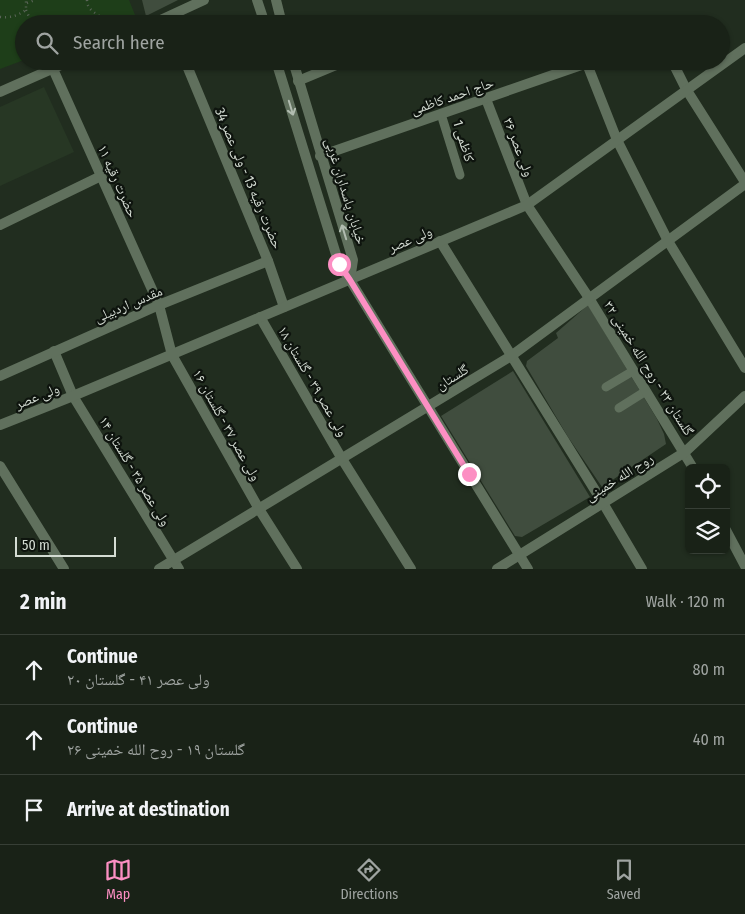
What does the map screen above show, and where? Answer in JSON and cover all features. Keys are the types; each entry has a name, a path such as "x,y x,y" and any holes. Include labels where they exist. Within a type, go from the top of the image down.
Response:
{"street":[{"path":"177,15 204,0"},
{"path":"257,0 261,15"},
{"path":"276,0 280,15"},
{"name":"ولی عصر","path":"730,58 745,48"},
{"path":"0,92 51,70"},
{"name":"حضرت رقیه ۱۱","path":"53,70 159,305 172,355"},
{"name":"حضرت رقیه 13 - ولی عصر 34","path":"189,70 268,261 284,307"},
{"name":"خیابان پاسداران غربی","path":"279,70 339,264 350,280"},
{"name":"خیابان پاسداران غربی","path":"295,70 353,260 350,280"},
{"path":"298,81 324,70"},
{"name":"حاج احمد کاظمی","path":"320,156 568,70"},
{"path":"593,70 617,140 668,241 745,368"},
{"path":"676,70 686,89 745,183"},
{"name":"ولی عصر","path":"0,425 74,396 527,206 713,70"},
{"name":"ولی عصر ۳۶","path":"486,99 527,206 589,298"},
{"path":"0,225 101,176"},
{"name":"گلستان","path":"159,569 428,408 511,356 745,183"},
{"path":"440,241 642,569"},
{"name":"مقدس اردبیلی","path":"0,376 159,305 268,261"},
{"path":"350,280 528,569"},
{"name":"گلستان ۲۳ - روح الله خمینی ۳۲","path":"589,298 692,464"},
{"name":"ولی عصر ۳۹ - گلستان ۱۸","path":"260,317 342,459 411,569"},
{"name":"ولی عصر ۳۵ - گلستان ۱۴","path":"54,351 74,396 179,569"},
{"name":"ولی عصر ۳۷ - گلستان ۱۶","path":"172,355 259,509 297,569"},
{"name":"روح الله خمینی","path":"497,569 685,452 745,396"},
{"path":"0,466 64,569"},
{"path":"730,538 745,566"}],"lane":[{"name":"کاظمی 1","path":"441,114 460,175"},
{"path":"606,387 633,371"},
{"path":"619,408 646,391"}],"path":[{"path":"28,15 26,10 27,1 35,0"},
{"path":"86,0 87,6 99,15"},
{"path":"15,15 26,10"},
{"path":"0,18 9,18 15,15"}],"shaded area":[{"path":"44,87 74,152 0,186 0,107"}],"green space":[{"path":"0,0 129,0 135,15 15,15 15,63 0,69"}],"building":[{"path":"142,0 178,0 148,15 146,15"},
{"path":"588,305 657,419 664,434 666,444 602,487 568,437 526,366 527,361 558,338 556,333"},
{"path":"513,371 590,497 522,537 515,536 441,416"}],"route":[{"path":"339,264 469,474"}]}
